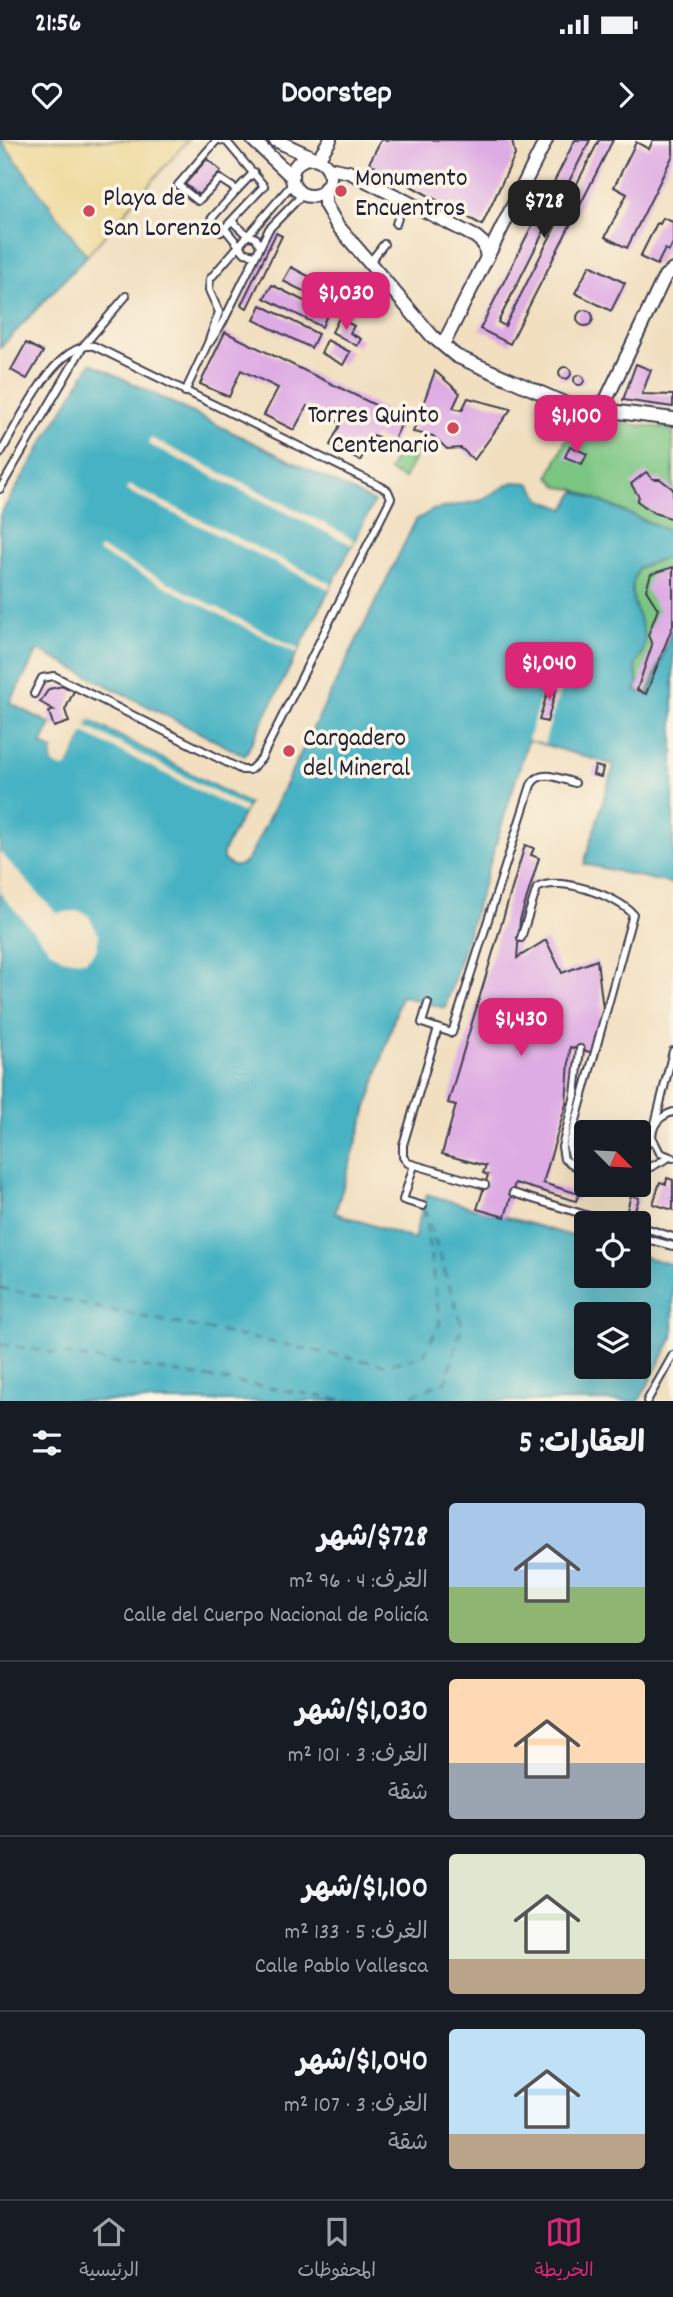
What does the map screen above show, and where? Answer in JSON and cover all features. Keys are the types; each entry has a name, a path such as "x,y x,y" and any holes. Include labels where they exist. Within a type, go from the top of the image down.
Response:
{"street":[{"path":"253,140 293,180 328,221 337,225"},
{"path":"275,140 320,162 349,172 476,237 484,244 487,257"},
{"path":"320,162 330,140"},
{"path":"446,339 546,140"},
{"path":"293,180 299,162 320,162"},
{"path":"320,162 330,179 325,188 325,204 337,225 446,349 571,406 673,419"},
{"path":"306,195 325,188"},
{"path":"476,237 502,228"},
{"path":"590,410 599,408 607,398 664,276 673,270"},
{"path":"426,326 446,339 466,358"}],"lane":[{"path":"237,190 220,179 198,201 178,185 219,140 227,142 254,172 264,186 226,230 218,231 211,219 254,172"},
{"path":"185,392 208,344 219,312 209,283 293,180"},
{"path":"208,344 223,322 260,246 278,218 306,195"},
{"path":"396,224 404,200"},
{"path":"233,222 247,235 256,238 260,246"},
{"path":"226,230 240,243 245,253 256,255"},
{"path":"370,262 384,244"},
{"path":"0,489 84,345 126,296"},
{"path":"0,454 54,367 63,357 84,345 94,346 382,487 388,491 391,498 261,759 250,770 242,769 54,677 43,678 34,694"},
{"path":"428,1003 422,1023 452,1032 531,785 535,778 542,775 575,783"},
{"path":"521,939 537,888 545,883 560,883 618,900 633,914 576,1120"},
{"path":"438,1028 403,1145 405,1161 485,1185"},
{"path":"574,1165 564,1159 562,1147 575,1095 580,1049"},
{"path":"671,1158 660,1153 652,1137 673,1051"},
{"path":"655,1124 663,1115 673,1112"},
{"path":"574,1128 569,1146 574,1157"},
{"path":"651,1165 671,1158"},
{"path":"414,1165 403,1200 423,1206"},
{"path":"513,1193 574,1212"},
{"path":"651,1230 673,1237"},
{"path":"651,1240 673,1246"},
{"path":"647,1401 673,1355"}],"green space":[{"path":"598,421 673,429 673,533 574,489 559,487 549,476 571,428"},
{"path":"401,445 418,452 404,479 389,471"},
{"path":"673,545 673,627 648,695 634,691 638,684 635,665 641,655 643,637 632,587 638,568 670,556"}],"sand":[{"name":"Playa de San Lorenzo","path":"1,140 188,140 87,256"}],"water":[{"path":"0,140 87,256 0,348"},
{"path":"91,363 374,502 245,756 38,650 10,703 51,724 41,744 53,750 52,764 68,766 90,720 249,803 223,852 223,859 230,865 244,863 250,856 416,520 433,510 479,501 513,482 530,483 542,500 565,509 576,491 673,533 670,556 638,568 632,590 644,635 641,654 635,665 638,684 635,691 650,695 673,626 673,884 584,864 614,765 528,740 445,1008 401,996 335,1213 414,1239 426,1194 574,1237 574,1288 651,1288 651,1259 673,1265 673,1337 651,1378 651,1302 574,1302 574,1379 651,1379 639,1401 0,1401 0,515"}],"pier":[{"path":"151,438 335,529 354,540 352,545 148,444"},
{"path":"129,485 332,584 329,589 126,490"},
{"path":"100,548 299,649 296,653 98,552"},
{"path":"549,670 565,674 544,744 528,740"},
{"path":"91,717 250,799 249,803 91,720 87,727 246,808 243,813 84,733 68,766 63,768 52,764 53,750 56,751 55,762 66,763"},
{"path":"0,852 56,913 79,911 88,915 99,935 96,951 85,961 64,959 51,951 0,893"}],"building":[{"path":"381,140 512,140 515,155 482,225 369,163"},
{"path":"575,140 590,140 498,322 505,326 599,140 613,140 510,344 480,329"},
{"path":"653,140 673,140 673,155 627,248 605,237 627,194 614,187 636,142 649,149"},
{"path":"207,159 221,171 199,195 185,184"},
{"path":"663,218 673,222 673,243 669,251 665,249 657,265 640,257 657,223 660,224"},
{"path":"276,233 282,236 247,308 241,305"},
{"path":"590,265 625,283 611,311 575,293"},
{"path":"291,267 312,278 309,284 319,289 315,297 283,281"},
{"path":"272,285 328,313 322,327 264,298"},
{"path":"261,305 318,334 311,348 254,320"},
{"path":"585,310 591,312 591,324 585,326 579,324 577,318 579,312"},
{"path":"339,318 354,326 350,333 361,339 357,346 332,332"},
{"path":"225,332 404,419 392,444 374,435 360,461 330,445 341,423 307,406 294,430 264,415 278,388 241,370 229,397 200,384"},
{"path":"327,340 350,352 343,365 321,353"},
{"path":"26,343 43,352 27,379 11,370"},
{"path":"636,364 651,370 642,394 673,395 673,407 623,400"},
{"path":"565,367 571,373 565,379 559,373"},
{"path":"435,371 460,393 453,408 462,410 468,398 511,409 474,460 461,448 447,449 433,436 413,432"},
{"path":"579,375 583,376 583,384 579,385 575,384 574,380 575,376"},
{"path":"570,446 587,454 582,464 565,457"},
{"path":"646,472 653,479 660,479 673,489 673,519 654,513 637,501 639,497 631,484"},
{"path":"673,567 673,625 646,694 637,690 652,645 648,635 658,609 646,590 651,574"},
{"path":"551,681 558,683 547,722 539,720"},
{"path":"63,686 74,691 65,710 69,722 54,727 49,712 54,710 40,702 49,689"},
{"path":"595,766 603,768 601,777 593,775"},
{"path":"525,845 534,848 531,855 539,858 520,920 517,958 546,940 562,973 597,960 603,1009 594,1053 570,1047 566,1104 543,1183 574,1192 574,1197 578,1197 576,1201 515,1183 505,1217 477,1209 488,1175 483,1173 486,1166 442,1154 456,1105 448,1103"},
{"path":"667,1178 673,1180 673,1210 653,1204 660,1182 666,1184"},
{"path":"630,1197 639,1198 635,1211 627,1211"}],"ferry route":[{"path":"0,1288 386,1365 423,1356 440,1323 424,1209"},
{"path":"398,1401 446,1381 462,1325 425,1210"},
{"path":"0,1344 351,1401"}],"place":[{"name":"Monumento Encuentros","path":"341,191"},
{"name":"Playa de San Lorenzo","path":"89,211"},
{"name":"Torres Quinto Centenario","path":"453,428"},
{"name":"Cargadero del Mineral","path":"289,751"}]}
